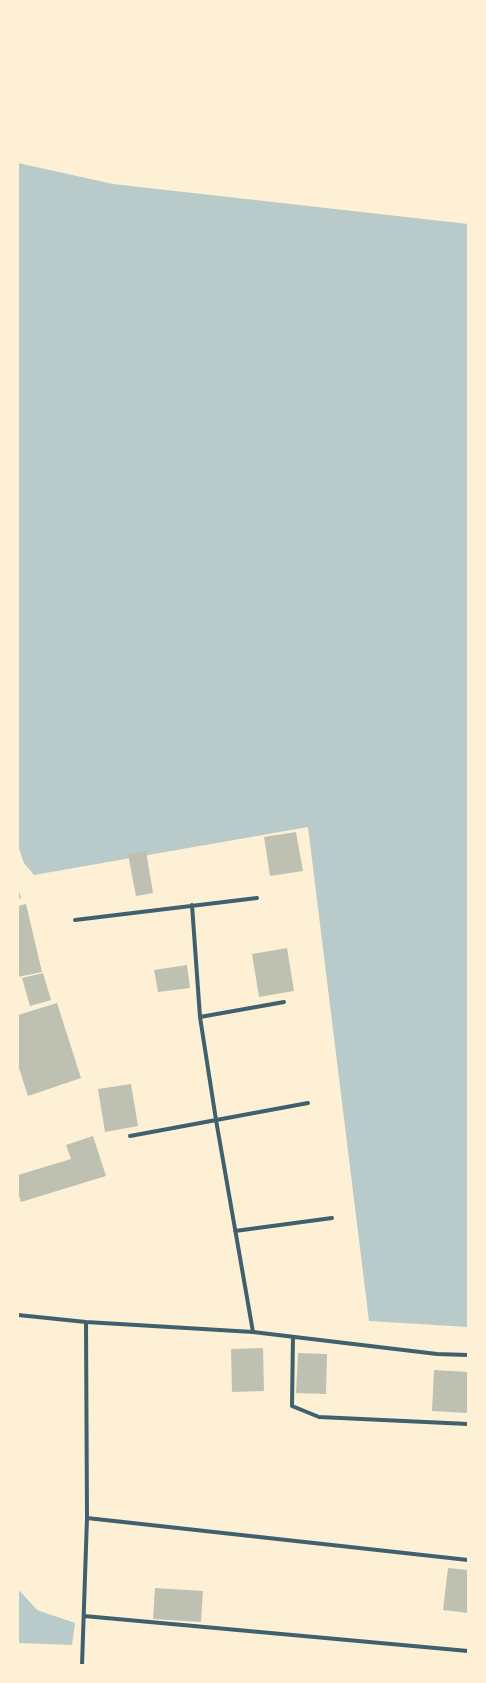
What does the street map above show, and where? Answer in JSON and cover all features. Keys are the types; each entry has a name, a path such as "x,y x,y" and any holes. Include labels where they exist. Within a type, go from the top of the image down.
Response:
{"street":[{"path":"75,920 257,898"},
{"path":"192,905 200,1017 216,1120 253,1332"},
{"path":"200,1017 284,1002"},
{"path":"130,1136 308,1103"},
{"path":"235,1230 332,1218"},
{"path":"18,1315 86,1322 253,1332 437,1354 468,1355"},
{"path":"82,1665 87,1518 86,1322"},
{"path":"293,1337 292,1406 319,1417 468,1424"},
{"path":"87,1518 468,1560"},
{"path":"84,1616 468,1651"}],"shaded area":[{"path":"18,163 113,184 468,224 468,1327 369,1321 308,827 34,875 24,863 18,846"},
{"path":"18,1589 37,1610 75,1623 72,1645 18,1643"}],"building":[{"path":"296,832 303,871 270,876 264,837"},
{"path":"146,851 153,893 136,896 128,854"},
{"path":"18,888 21,898 18,899"},
{"path":"26,904 42,972 18,977 18,906"},
{"path":"287,948 294,991 259,997 252,954"},
{"path":"187,965 190,988 158,992 154,970"},
{"path":"43,973 51,1000 30,1006 22,978"},
{"path":"57,1003 81,1078 28,1096 18,1065 18,1015"},
{"path":"131,1084 138,1126 105,1132 98,1089"},
{"path":"93,1136 106,1176 21,1202 18,1193 18,1175 71,1159 66,1145"},
{"path":"263,1348 264,1391 232,1392 231,1349"},
{"path":"298,1353 327,1354 326,1394 296,1393"},
{"path":"434,1370 468,1372 468,1413 432,1411"},
{"path":"448,1568 468,1570 468,1613 443,1610"},
{"path":"155,1588 203,1591 201,1622 153,1619"}]}
